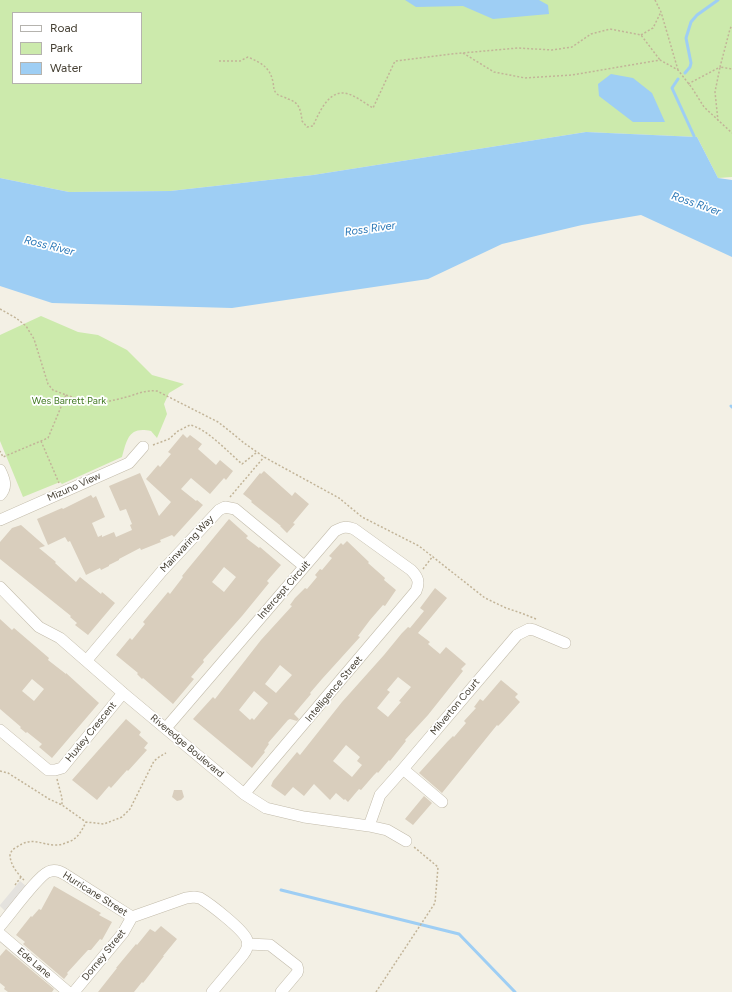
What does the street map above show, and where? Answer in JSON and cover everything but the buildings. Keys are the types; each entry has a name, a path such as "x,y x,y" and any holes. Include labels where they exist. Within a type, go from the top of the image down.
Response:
{"street":[{"name":"Mizuno View","path":"0,520 129,463 143,447"},
{"path":"0,470 5,482 2,492"},
{"path":"225,508 235,509 304,566"},
{"name":"Mainwaring Way","path":"87,660 162,571 219,510 225,508"},
{"name":"Intercept Circuit","path":"166,728 335,531 342,527 348,527 360,533 417,578"},
{"name":"Intelligence Street","path":"244,794 416,591 418,586 417,578"},
{"name":"Riveredge Boulevard","path":"0,587 39,627 60,638 123,693 244,794 266,808 304,817 387,830 406,841"},
{"name":"Milverton Court","path":"368,826 380,795 517,635 529,629 565,643"},
{"name":"Huxley Crescent","path":"55,770 62,768 123,693"},
{"path":"0,730 48,770 55,770"},
{"path":"403,769 442,802"},
{"name":"Hurricane Street","path":"0,926 38,880 47,872 56,871 66,874 132,917 186,898 200,898 242,932 247,940 247,944"},
{"name":"Dorney Street","path":"74,992 123,933 132,917"},
{"name":"Ede Lane","path":"0,934 68,992"},
{"path":"212,992 243,955 247,944 270,945 297,966 297,973 281,992"}],"path":[{"path":"656,0 678,70 704,107 732,133"},
{"path":"219,61 240,61 248,57 263,64 270,74 273,89 277,95 292,100 298,105 301,112 302,121 307,127 313,126 321,108 334,96 342,93 354,96 373,108 395,61 518,48 552,50 572,47 591,34 610,29 640,35 653,28 661,12"},
{"path":"718,121 715,92 720,67 732,25"},
{"path":"640,35 660,60 678,70"},
{"path":"462,53 494,72 525,78 572,76 660,60"},
{"path":"688,84 720,67 732,69"},
{"path":"0,309 16,318 26,326 34,339 48,384 54,390 83,401 98,403 113,401 150,390 169,396 218,422 264,458 339,498 362,517 419,546 485,598 542,622"},
{"path":"0,451 2,457 48,438 66,395"},
{"path":"143,447 157,444 169,439 178,431 190,425 196,426 204,431 242,464 257,452"},
{"path":"41,441 63,492"},
{"path":"225,508 227,502 264,458"},
{"path":"417,578 433,556"},
{"path":"0,771 8,773 49,799 62,805 86,822 104,824 122,817 130,809 154,762 158,757 166,753"},
{"path":"55,770 62,798 62,805"},
{"path":"25,881 16,870 10,858 14,848 29,841 38,841 58,845 70,841 80,833 86,822"},
{"path":"376,992 435,903 438,867 406,841"},
{"path":"14,885 21,877"}],"green space":[{"path":"0,0 732,0 732,177 718,178 697,137 586,132 313,175 170,191 69,192 0,178"},
{"name":"Wes Barrett Park","path":"41,316 78,332 98,335 127,350 152,375 184,384 169,393 164,404 167,414 157,438 151,431 138,430 133,432 130,435 122,457 62,484 60,482 23,497 0,441 0,335"}],"shaded area":[{"path":"20,881 26,886 5,911 0,905"}],"water":[{"path":"405,0 539,0 548,5 549,14 493,19 463,6 416,7"},
{"path":"611,74 633,78 652,93 665,122 633,122 599,96 598,84"},
{"name":"Ross River","path":"586,132 697,137 718,178 732,180 732,257 641,215 582,225 502,244 428,279 232,308 52,303 0,286 0,178 69,192 170,191 313,175"}],"waterway":[{"path":"685,73 690,67 691,63 686,38 691,22 697,15 718,0"},
{"path":"678,79 672,88 694,136"},
{"path":"281,890 459,934 515,992"}]}
